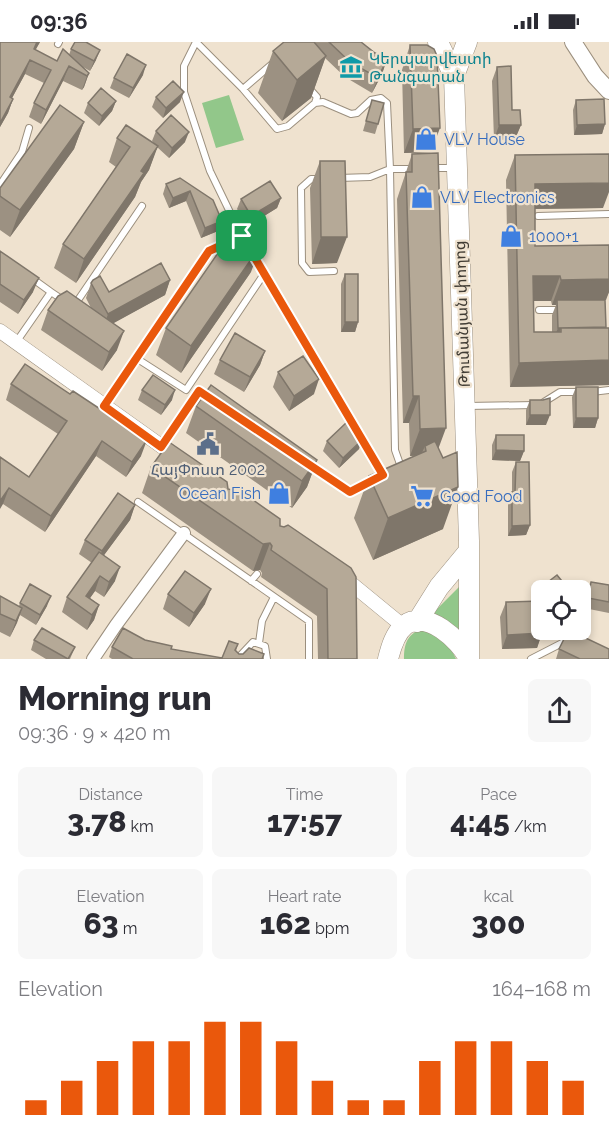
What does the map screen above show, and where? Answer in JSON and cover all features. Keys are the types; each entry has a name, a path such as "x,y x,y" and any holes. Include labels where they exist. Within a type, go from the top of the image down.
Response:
{"highway":[{"path":"438,42 454,76"},
{"path":"454,76 467,42"},
{"name":"Թումանյան փողոց","path":"454,76 465,406 461,464 468,552 469,659"},
{"path":"388,659 395,639 410,624 468,552"},
{"path":"410,624 428,623 444,630 460,644 469,659"}],"main road":[{"path":"573,42 595,76 609,91"}],"street":[{"path":"0,331 188,465"},
{"path":"93,659 120,627 183,534"},
{"path":"329,567 410,624"}],"lane":[{"path":"383,475 242,236 210,171 184,92 184,66 196,42 243,89 277,129 288,126 315,103 323,102 351,114 357,113 371,100 381,98 387,103 395,450 401,467"},
{"path":"243,89 279,59"},
{"path":"304,82 316,97 315,103"},
{"path":"0,185 22,152 28,128"},
{"path":"334,178 370,177 390,169 457,168"},
{"path":"322,178 311,179 301,188 302,263 309,272 334,271"},
{"path":"26,274 74,306 142,206"},
{"path":"538,216 609,214"},
{"path":"104,406 209,251 242,236"},
{"path":"136,358 186,390 264,274"},
{"path":"16,343 51,292"},
{"path":"539,310 562,310"},
{"path":"465,406 539,405 560,392 609,390"},
{"path":"161,447 199,391 218,403"},
{"path":"303,460 350,492 401,467 412,466"},
{"path":"138,502 309,621 309,659"},
{"path":"199,544 204,537"},
{"path":"251,581 256,574"},
{"path":"259,643 262,621 274,597"},
{"path":"531,659 566,641"},
{"path":"237,659 253,642 265,646 267,659"}],"green space":[{"path":"229,95 244,140 216,148 202,103"},
{"path":"459,587 461,634 433,613"},
{"path":"422,629 442,640 456,659 404,659 407,640"}],"building":[{"path":"0,42 37,42 34,49 57,61 63,49 89,73 87,76 69,66 46,110 34,103 51,70 30,60 10,97 13,99 0,123"},
{"path":"75,42 86,42 100,50 94,61 71,49"},
{"path":"284,42 314,42 326,56 297,80 273,51"},
{"path":"329,42 361,42 387,59 378,78 350,62"},
{"path":"410,45 427,45 434,49 437,56 440,128 413,129"},
{"path":"127,54 146,65 133,88 114,78"},
{"path":"511,66 512,110 520,110 521,125 499,125 497,67"},
{"path":"173,81 184,92 166,108 156,97"},
{"path":"101,88 116,101 102,116 88,103"},
{"path":"604,99 605,124 577,125 576,100"},
{"path":"372,100 384,103 378,124 366,121"},
{"path":"60,105 84,122 20,210 0,196 0,188"},
{"path":"171,115 189,132 172,148 156,131"},
{"path":"126,125 158,146 141,171 144,173 84,259 63,244 130,147 117,138"},
{"path":"438,153 446,428 420,429 419,396 413,396 406,172 412,172 412,154"},
{"path":"609,154 609,183 535,184 535,246 609,245 609,279 561,280 560,276 533,276 534,332 561,332 561,328 609,328 609,360 519,363 515,155"},
{"path":"320,161 345,161 347,237 321,237"},
{"path":"180,178 213,200 222,221 205,228 190,191 173,198 166,184"},
{"path":"270,181 281,198 251,216 241,199"},
{"path":"236,227 261,245 191,346 166,328"},
{"path":"0,251 39,278 24,300 0,284"},
{"path":"161,263 170,280 108,314 91,283 93,280 100,276 109,292"},
{"path":"345,274 358,274 358,322 345,322"},
{"path":"67,291 124,331 109,352 48,310 58,296"},
{"path":"557,300 605,300 606,327 558,328"},
{"path":"235,333 265,351 250,377 220,360"},
{"path":"303,356 319,379 294,396 278,372"},
{"path":"25,364 70,394 73,391 147,440 132,462 102,441 51,516 9,488 0,501 0,457 29,477 67,421 11,384"},
{"path":"153,375 175,390 165,405 142,390"},
{"path":"211,385 317,460 302,481 196,406"},
{"path":"576,387 598,387 598,418 576,418"},
{"path":"550,398 550,415 530,415 530,400"},
{"path":"347,422 363,439 343,458 327,441"},
{"path":"496,435 524,435 524,451 496,450"},
{"path":"435,441 443,458 457,452 458,487 388,518 369,476 426,451 425,446"},
{"path":"169,442 227,482 228,489 236,488 280,519 280,526 288,525 351,568 356,577 357,659 328,659 327,589 271,550 270,543 263,544 151,467"},
{"path":"516,462 529,462 530,525 512,526 512,492 515,492"},
{"path":"118,493 135,505 102,551 85,540"},
{"path":"99,552 120,567 109,582 100,576 86,596 99,605 92,615 67,597"},
{"path":"185,571 211,589 194,613 168,594"},
{"path":"557,575 561,580 551,580"},
{"path":"591,582 609,585 609,602 591,599"},
{"path":"30,584 51,596 40,615 20,603"},
{"path":"0,596 22,608 16,621 0,614"},
{"path":"531,601 531,634 507,635 506,602"},
{"path":"42,628 75,647 68,659 34,640"},
{"path":"123,628 145,640 172,646 171,649 222,658 229,641 238,644 235,650 239,654 243,654 249,648 264,654 262,659 133,659 112,647"},
{"path":"564,640 590,640 609,649 609,659 580,659 559,649"}],"place":[{"name":"Կերպարվեստի Թանգարան","path":"351,67"},
{"name":"VLV House","path":"426,139"},
{"name":"VLV Electronics","path":"422,197"},
{"name":"1000+1","path":"511,236"},
{"name":"ՀայՓոստ 2002","path":"208,444"},
{"name":"Ocean Fish","path":"279,493"},
{"name":"Good Food","path":"422,496"}],"route":[{"path":"242,236 383,475 350,492 199,391 161,447 104,406 209,251 242,236"}]}
